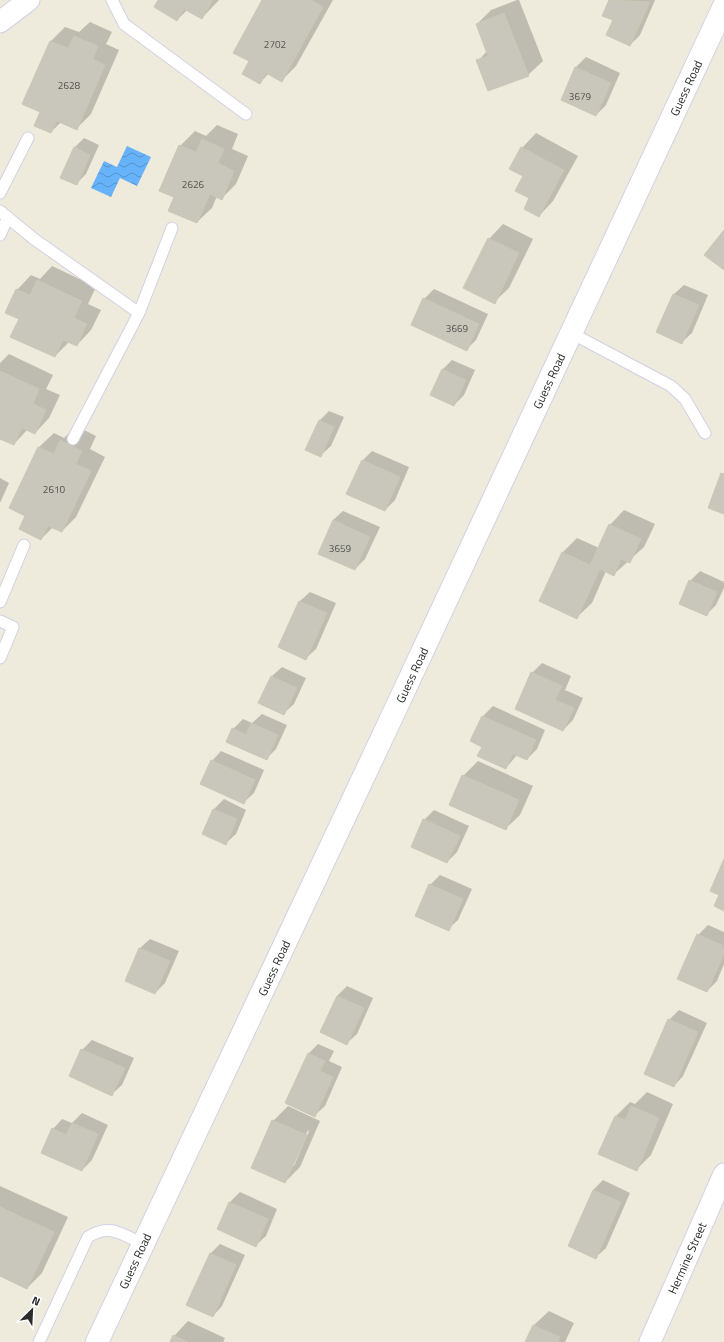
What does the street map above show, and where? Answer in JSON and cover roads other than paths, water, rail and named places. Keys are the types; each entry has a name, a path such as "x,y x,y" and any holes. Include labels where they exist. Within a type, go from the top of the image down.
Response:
{"main road":[{"name":"Guess Road","path":"97,1342 372,760 724,6"}],"street":[{"path":"0,22 29,0"},
{"name":"Hermine Street","path":"650,1342 724,1174"}],"lane":[{"path":"112,0 124,24 246,114"},
{"path":"0,193 28,138"},
{"path":"0,235 4,214 34,239 139,313"},
{"path":"73,439 139,313 172,228"},
{"path":"571,333 671,386 685,399 705,433"},
{"path":"0,602 24,546"},
{"path":"0,621 13,628 0,658"},
{"path":"39,1342 88,1237 97,1231 112,1230 143,1244"}],"water":[{"path":"127,146 151,157 137,186 120,178 111,197 91,188 104,161 117,167"}]}
